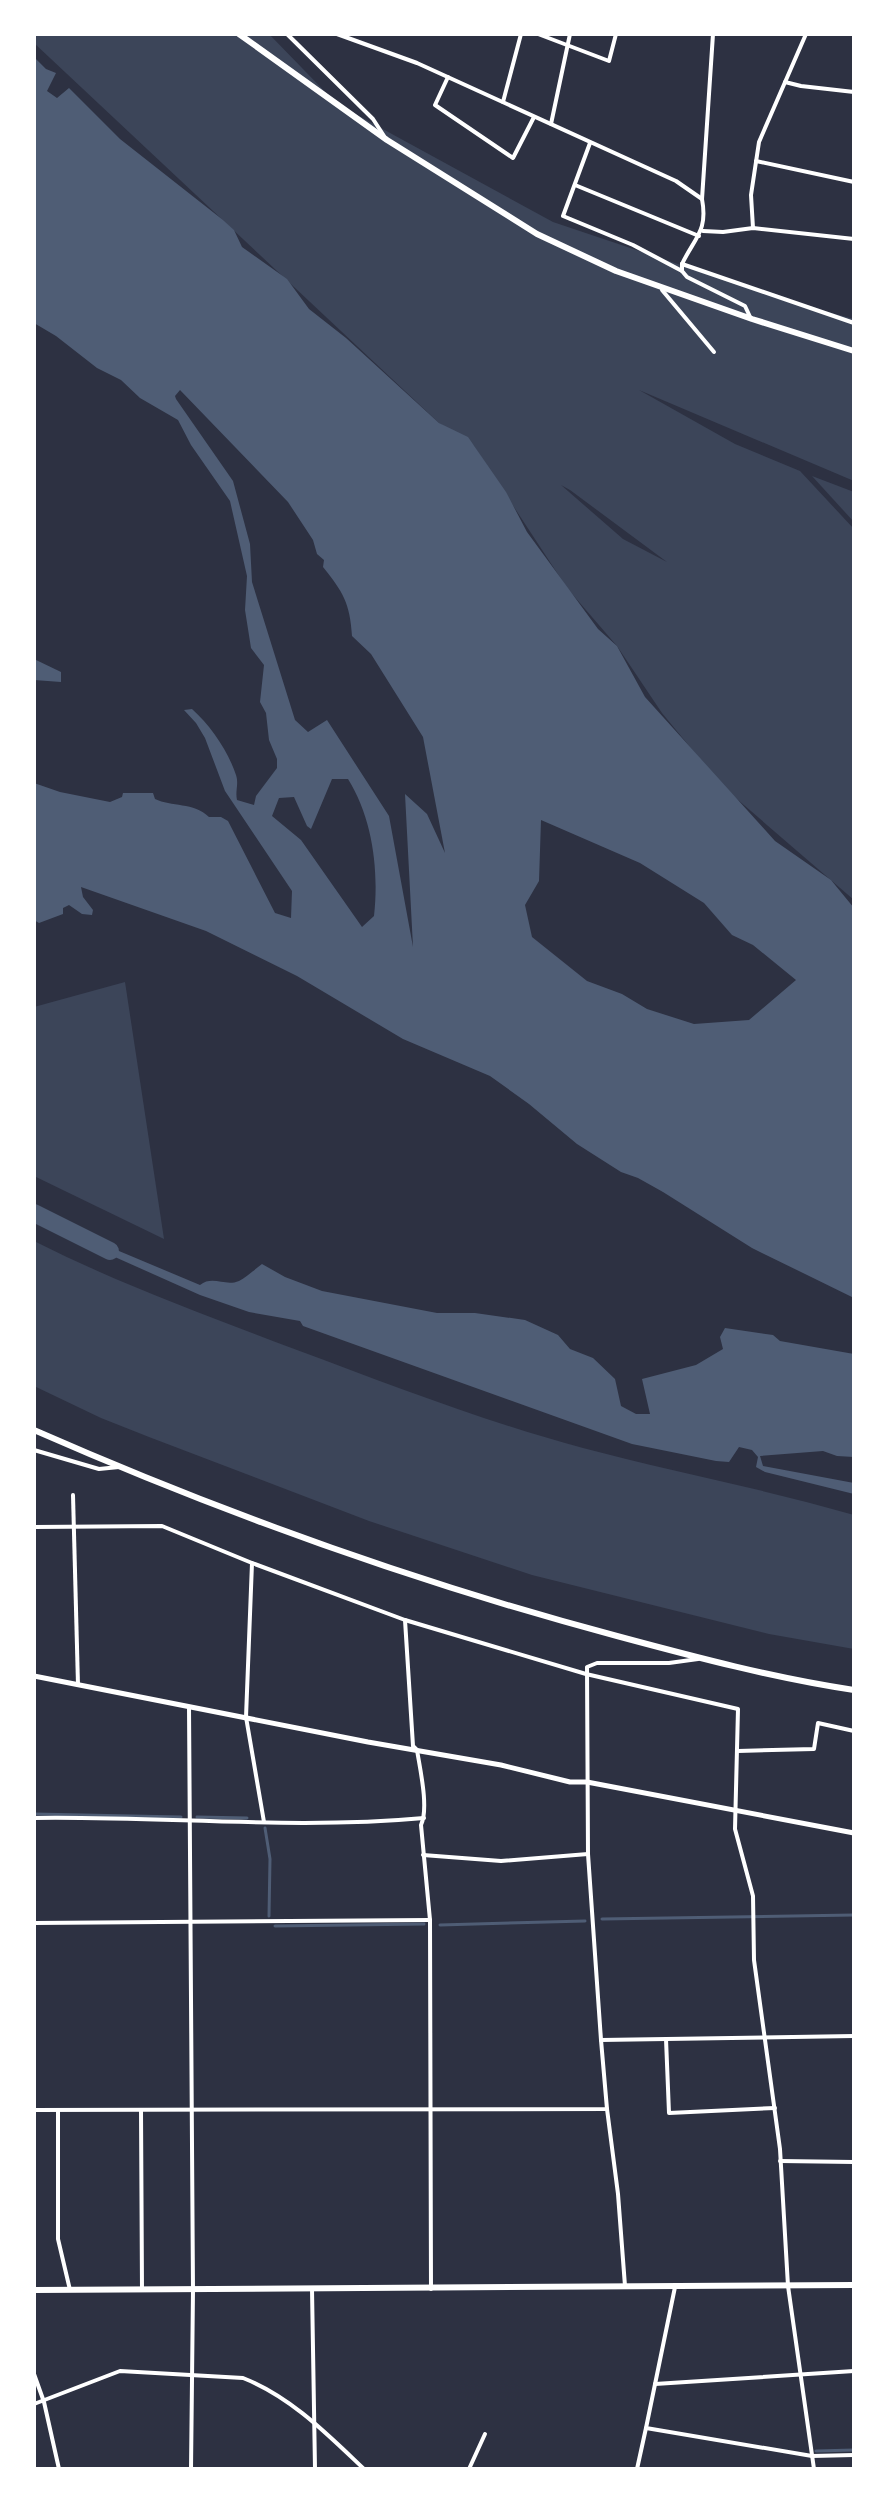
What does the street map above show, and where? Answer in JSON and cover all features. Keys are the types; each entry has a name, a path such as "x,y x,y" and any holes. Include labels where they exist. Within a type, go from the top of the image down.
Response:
{"main road":[{"path":"239,34 387,140 537,234 660,287 854,351"},
{"path":"34,1430 326,1546 447,1588 699,1658 854,1690"},
{"path":"34,2290 854,2285"}],"street":[{"path":"288,34 373,119 387,140"},
{"path":"337,34 448,77 676,181 702,199"},
{"path":"503,102 521,34"},
{"path":"538,34 609,61 616,34"},
{"path":"551,124 570,34"},
{"path":"682,271 682,264 701,234 705,216 702,199 713,34"},
{"path":"753,228 751,195 759,142 806,34"},
{"path":"448,77 435,105 513,158 534,117"},
{"path":"785,82 854,92"},
{"path":"591,142 563,216 633,245 682,271 687,277 745,306 752,319"},
{"path":"756,161 854,182"},
{"path":"575,185 701,234 753,228 854,239"},
{"path":"682,264 854,323"},
{"path":"660,287 714,352"},
{"path":"34,1450 99,1469 122,1467"},
{"path":"73,1495 78,1685"},
{"path":"34,1527 162,1526 405,1620 586,1674 738,1709 735,1829 753,1896 754,1960 775,2108 788,2286 814,2469"},
{"path":"252,1563 246,1717 264,1822"},
{"path":"405,1620 413,1746 417,1750 424,1818 421,1825 430,1920 431,2289"},
{"path":"625,2286 601,2040 588,1854 586,1674 587,1667 597,1663 669,1663 699,1658"},
{"path":"34,1676 501,1765 570,1782 587,1782 854,1833"},
{"path":"189,1707 193,2290 191,2469"},
{"path":"738,1751 814,1749 818,1723 854,1731"},
{"path":"34,1818 373,1823 424,1818"},
{"path":"423,1855 501,1861 588,1854"},
{"path":"34,1923 430,1920"},
{"path":"601,2040 854,2036"},
{"path":"666,2039 669,2113 775,2108"},
{"path":"34,2110 607,2109"},
{"path":"58,2110 58,2239 70,2290"},
{"path":"141,2110 142,2290"},
{"path":"780,2161 854,2162"},
{"path":"637,2469 675,2287"},
{"path":"312,2289 315,2469"},
{"path":"34,2404 120,2371 243,2378 314,2422 364,2469"},
{"path":"655,2384 854,2371"},
{"path":"34,2374 44,2402 59,2469"},
{"path":"646,2428 812,2456 854,2455"},
{"path":"469,2469 485,2434"}],"shaded area":[{"path":"34,34 269,34 337,104 553,222 791,302 854,319 854,481 639,390 735,444 800,471 854,529 854,900 723,787 662,713 617,646 567,588 474,446 439,423 34,43","holes":["561,485 667,562 623,539"]},
{"path":"34,57 46,69 56,73 47,91 57,98 69,88 120,139 223,220 234,230 242,247 287,279 309,309 346,338 439,423 468,437 506,492 527,532 598,629 617,646 645,697 775,841 831,880 854,908 854,1298 752,1248 663,1192 621,1172 577,1144 490,1076 403,1039 297,976 206,931 81,887 83,897 93,910 92,915 82,914 69,905 63,908 63,914 39,923 34,920 34,783 60,792 110,802 122,797 123,793 153,793 155,799 196,809 209,817 221,817 228,821 275,913 291,918 292,891 225,791 205,738 184,710 192,709 224,748 236,775 237,800 254,805 256,796 277,768 277,759 269,740 266,713 260,702 264,665 251,648 245,610 247,576 230,501 191,445 178,420 140,398 121,380 97,368 34,323","holes":["180,390 288,502 313,540 317,554 324,560 323,567 344,598 352,636 371,654 423,737 445,853 427,814 405,794 413,947 389,816 327,720 308,732 295,720 252,582 250,544 233,481 176,399","332,779 348,779 369,828 375,863 374,916 362,927 301,840 272,816 279,798 294,797 311,829","541,820 640,863 704,903 732,935 753,945 796,980 749,1020 694,1024 647,1009 622,994 587,981 532,937 525,905 539,881"]},
{"path":"812,476 854,492 854,522"},
{"path":"34,659 61,672 61,682 34,680"},
{"path":"125,982 164,1239 34,1176 34,1007"},
{"path":"88,1238 200,1285 210,1281 239,1281 262,1264 285,1277 322,1291 437,1313 475,1313 525,1320 558,1335 570,1349 593,1358 615,1379 621,1406 636,1414 650,1414 642,1379 696,1365 723,1349 720,1337 725,1328 773,1335 780,1341 854,1354 854,1457 823,1451 760,1456 763,1466 854,1483 854,1494 765,1472 756,1467 758,1457 752,1450 739,1447 729,1462 632,1444 303,1326 300,1321 249,1312 200,1295 88,1245"},
{"path":"34,1241 164,1299 475,1415 583,1448 854,1515 854,1649 769,1634 532,1575 369,1521 101,1418 34,1386"}],"waterway":[{"path":"34,1213 110,1251"},
{"path":"34,1814 181,1817"},
{"path":"197,1817 247,1818"},
{"path":"265,1828 270,1859 269,1916"},
{"path":"602,1919 854,1915"},
{"path":"440,1925 585,1921"},
{"path":"275,1926 424,1924"},
{"path":"816,2451 854,2450"}]}
